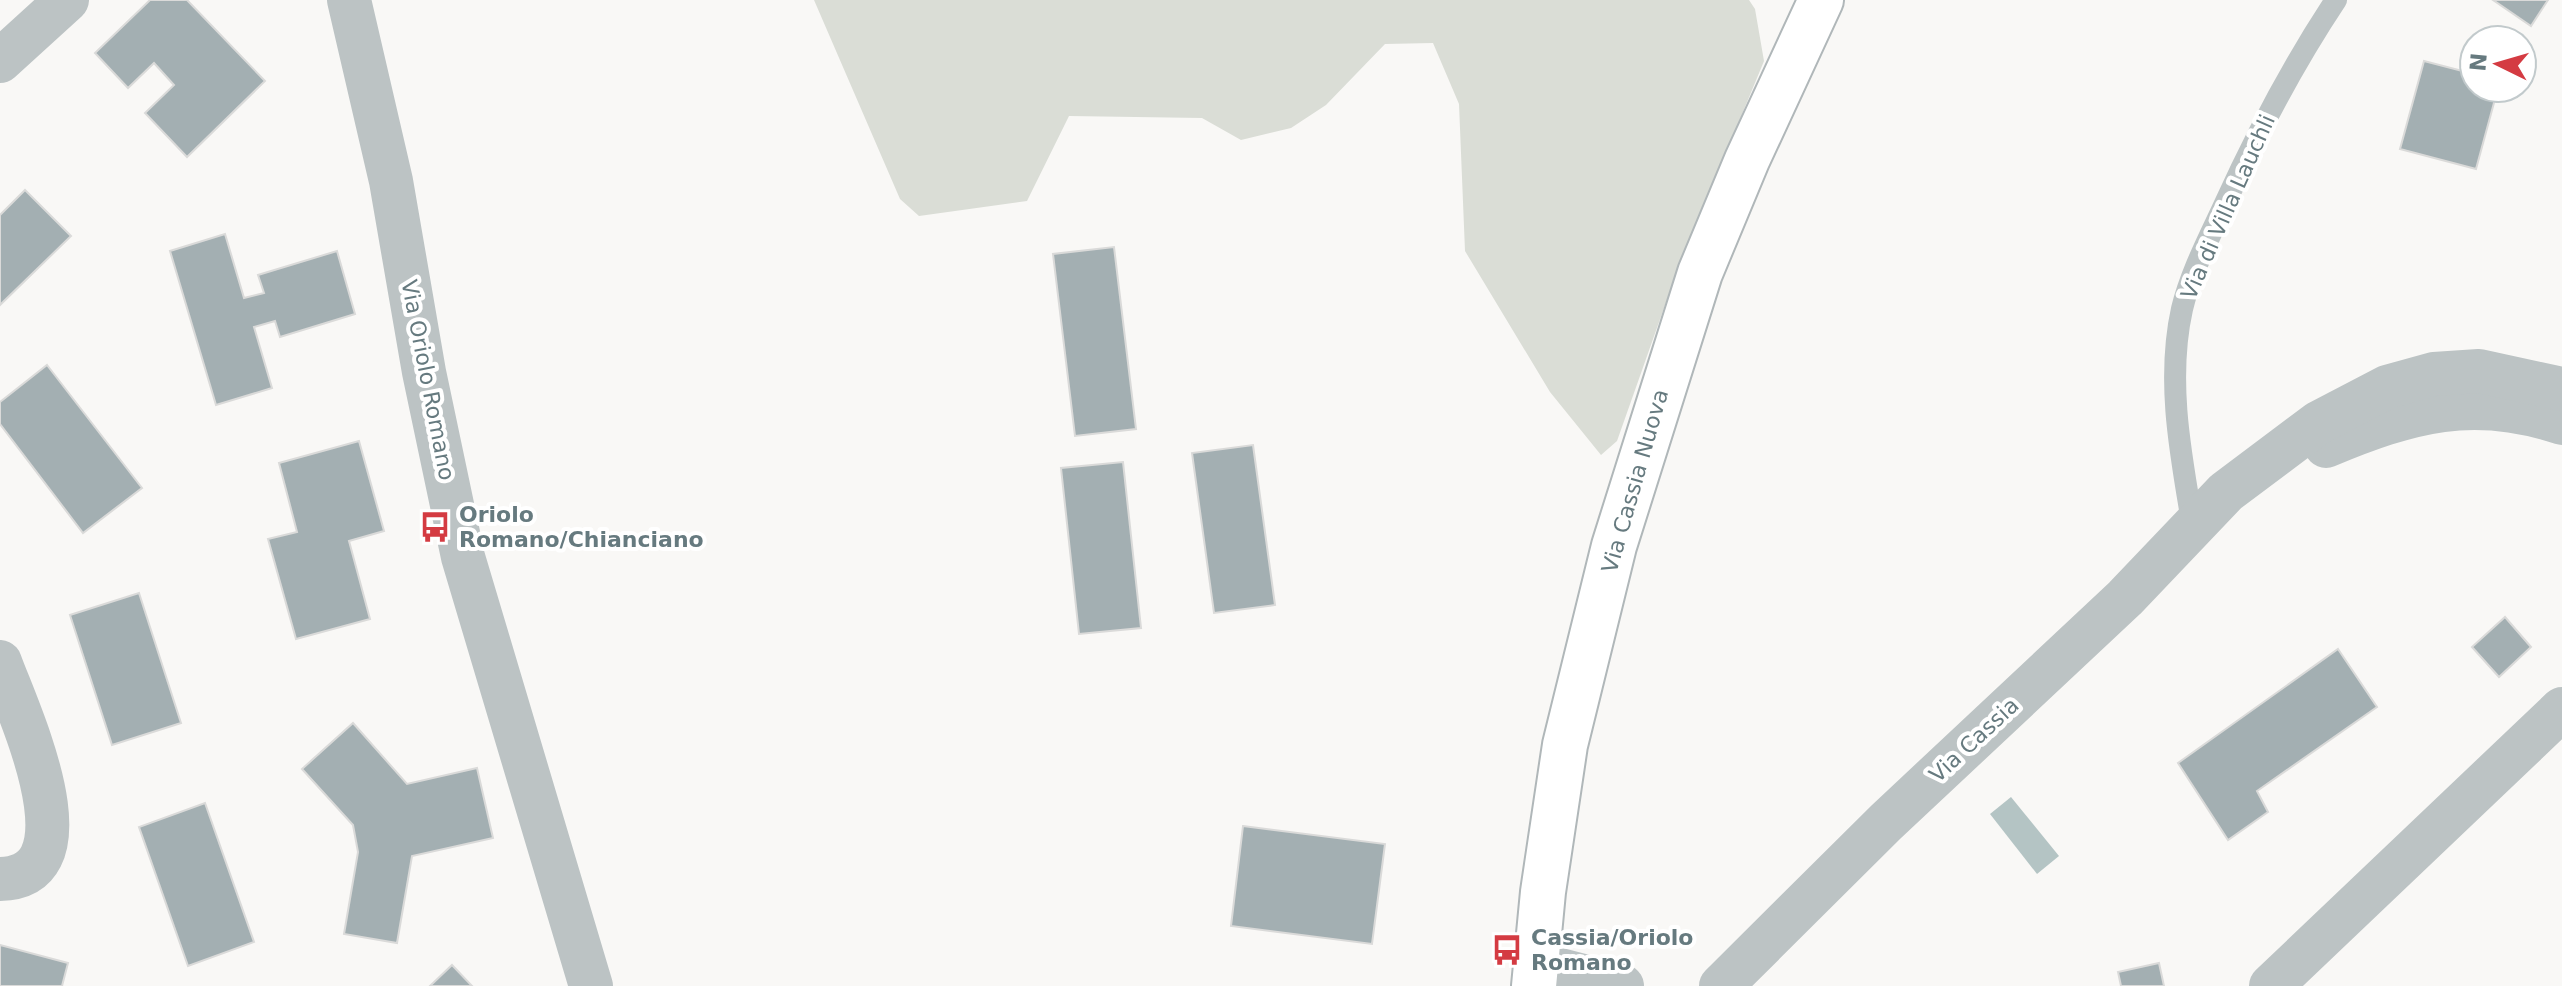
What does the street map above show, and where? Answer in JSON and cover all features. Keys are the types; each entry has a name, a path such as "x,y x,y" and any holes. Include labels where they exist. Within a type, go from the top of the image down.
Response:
{"main road":[{"name":"Via Cassia Nuova","path":"1535,975 1543,892 1565,745 1614,546 1700,273 1741,173 1821,0"}],"street":[{"path":"0,61 67,0"},
{"name":"Via Oriolo Romano","path":"349,0 391,181 424,372 463,557 591,986"},
{"name":"Via Cassia","path":"1721,986 1886,822 2125,598 2226,492 2318,423 2361,398 2412,379 2479,371 2562,389"},
{"name":"Via Cassia","path":"2226,492 2378,424 2431,410 2493,407 2562,423"},
{"path":"0,662 44,786 49,811 48,834 40,855 18,877 0,879"},
{"path":"2271,986 2441,828 2562,709"},
{"path":"2441,828 2562,738"},
{"path":"1535,975 1622,986"}],"lane":[{"name":"Via di Villa Lauchli","path":"2193,527 2178,439 2175,382 2182,309 2211,234 2249,152 2295,62 2336,0"}],"shaded area":[{"path":"814,0 1749,0 1755,9 1764,61 1676,274 1617,441 1601,455 1550,392 1465,251 1459,104 1433,43 1385,44 1326,105 1291,128 1241,140 1202,118 1069,116 1027,201 919,216 900,199"},
{"path":"2011,797 2059,856 2037,874 1990,814"}],"building":[{"path":"150,0 187,0 265,81 187,157 145,113 174,85 154,63 128,88 95,53"},
{"path":"2493,0 2548,0 2532,24"},
{"path":"2424,61 2458,70 2458,104 2494,104 2476,169 2400,149"},
{"path":"25,190 71,236 0,305 0,215"},
{"path":"225,234 244,298 264,293 258,275 337,251 355,314 280,337 275,321 254,327 272,388 216,405 170,251"},
{"path":"1114,247 1136,429 1075,436 1053,254"},
{"path":"47,365 142,488 83,533 0,424 0,402"},
{"path":"359,441 384,531 349,541 370,619 296,639 268,539 297,532 279,463"},
{"path":"1253,445 1275,605 1214,613 1192,453"},
{"path":"1123,462 1141,628 1079,634 1061,468"},
{"path":"139,593 181,723 112,745 70,615"},
{"path":"2505,617 2531,647 2499,677 2472,647"},
{"path":"2338,649 2377,707 2257,791 2268,812 2228,840 2178,763"},
{"path":"353,723 407,784 477,768 493,838 412,856 397,943 344,934 358,852 353,825 302,769"},
{"path":"205,803 254,942 188,966 139,827"},
{"path":"1243,826 1385,844 1372,944 1231,926"},
{"path":"0,945 68,963 62,986 0,986"},
{"path":"2159,963 2164,986 2121,986 2118,972"},
{"path":"452,965 472,986 430,986"}],"place":[{"name":"Oriolo Romano/Chianciano","path":"435,527"},
{"name":"Cassia/Oriolo Romano","path":"1507,950"}]}
